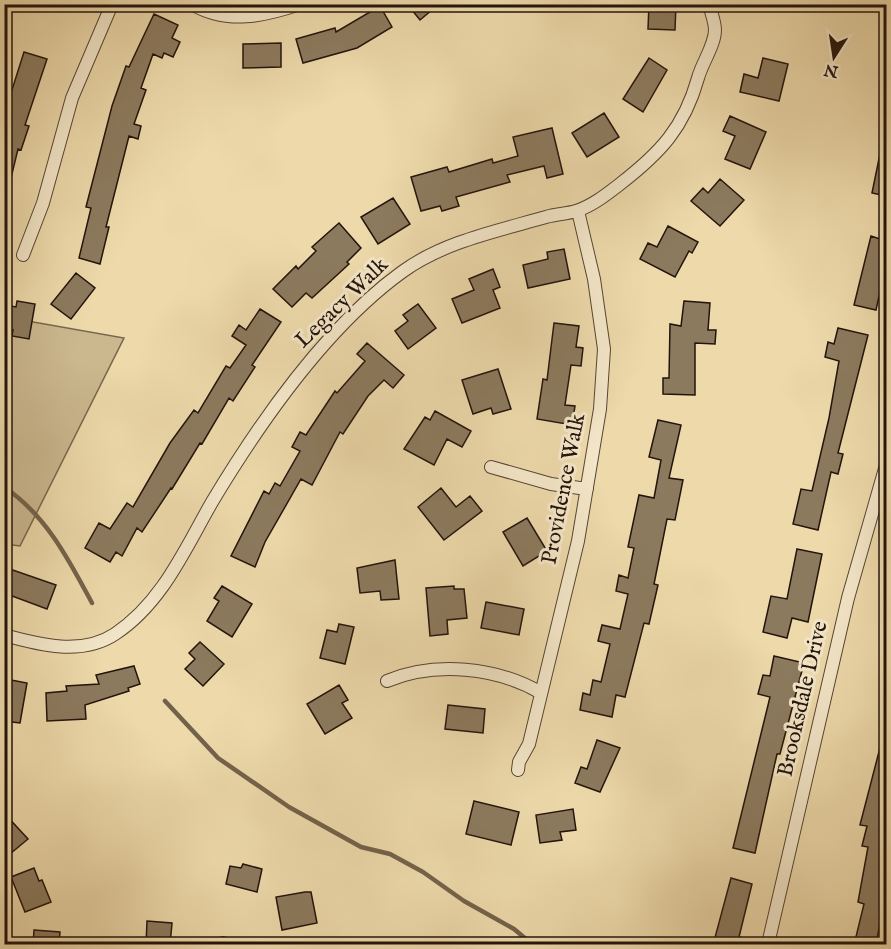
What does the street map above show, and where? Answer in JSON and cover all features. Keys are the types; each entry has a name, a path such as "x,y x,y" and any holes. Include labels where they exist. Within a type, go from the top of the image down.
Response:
{"street":[{"path":"23,255 43,203 72,98 112,4"},
{"path":"192,4 218,14 241,17 264,16 300,4"},
{"name":"Legacy Walk","path":"4,635 68,648 91,645 114,635 148,605 163,587 213,502 261,428 320,347 383,286 424,257 494,231 578,211 605,195 650,161 666,144 684,117 715,31 709,4"},
{"name":"Providence Walk","path":"518,770 519,762 529,744 541,693 587,489 600,409 604,348 594,279 578,211"},
{"name":"Brooksdale Drive","path":"768,945 848,598 886,465"},
{"path":"491,467 551,484 587,489"},
{"path":"387,681 408,672 455,670 491,673 526,684 541,693"}],"shaded area":[{"path":"5,317 124,338 20,546 5,544"}],"building":[{"path":"407,4 439,4 420,20"},
{"path":"649,4 676,4 675,30 648,29"},
{"path":"380,6 392,27 357,48 303,63 296,39 335,28 336,32"},
{"path":"154,14 178,25 172,38 180,42 173,57 164,53 162,58 153,54 141,88 146,90 134,124 141,126 138,139 129,136 106,227 109,227 100,264 79,258 91,208 86,207 112,106 126,66 129,67"},
{"path":"281,43 281,67 243,68 243,44"},
{"path":"24,52 47,59 25,125 29,126 21,150 18,149 9,186 4,186 4,115"},
{"path":"649,58 667,70 643,112 623,99"},
{"path":"763,58 788,64 779,101 740,92 744,74 758,78"},
{"path":"604,113 619,137 587,157 572,133"},
{"path":"730,116 766,132 750,169 725,159 735,136 723,131"},
{"path":"552,128 563,174 547,178 544,166 507,175 510,182 456,197 459,206 442,211 440,206 421,211 411,177 447,167 449,172 492,159 493,163 518,156 513,137"},
{"path":"881,149 886,150 886,196 872,193"},
{"path":"720,179 744,200 720,226 691,201 703,188 708,193"},
{"path":"393,198 410,224 378,244 361,217"},
{"path":"339,223 361,248 347,262 349,264 312,298 306,293 292,307 273,289 296,266 298,269 316,251 312,247"},
{"path":"668,226 698,242 692,253 689,251 675,277 640,259 648,243 657,247"},
{"path":"871,236 886,241 886,264 876,310 854,305"},
{"path":"564,249 570,279 528,288 523,265 548,259 547,252"},
{"path":"493,269 500,287 493,290 500,308 462,323 452,299 474,290 469,279"},
{"path":"76,273 95,288 71,319 51,304"},
{"path":"17,301 35,304 29,339 12,336 13,330 4,329 4,305 16,307"},
{"path":"684,301 710,303 708,330 716,330 715,344 695,343 695,395 663,394 663,378 669,378 670,324 681,326"},
{"path":"418,304 436,328 408,349 395,331 408,321 403,315"},
{"path":"260,309 281,322 252,365 255,367 233,401 229,398 202,444 200,443 142,532 137,528 122,556 116,552 110,562 85,548 99,523 110,529 127,503 133,507 170,443 194,410 198,413 226,366 230,368 246,345 232,336 239,325 246,330"},
{"path":"554,323 579,326 576,347 583,348 581,366 571,365 565,405 575,406 572,425 537,419 543,379 547,380"},
{"path":"838,328 868,335 838,453 843,454 838,474 831,472 818,530 793,524 801,489 812,491 829,418 839,361 825,357 828,342 834,344"},
{"path":"367,343 404,375 393,388 384,380 368,396 343,434 340,432 312,485 301,479 265,542 255,567 231,556 264,491 269,494 275,483 280,486 300,451 292,447 300,432 306,435 335,391 337,393 365,361 357,354"},
{"path":"498,369 511,409 493,414 491,408 473,414 462,380"},
{"path":"435,411 471,431 462,447 447,439 434,465 404,449 425,417 430,420"},
{"path":"658,420 681,425 669,478 683,480 675,520 667,519 654,584 658,585 649,624 644,623 625,697 616,695 612,717 580,710 583,693 590,695 593,680 601,682 610,644 598,641 602,625 620,629 628,594 616,591 619,575 628,578 634,548 628,547 639,495 654,498 661,460 649,457"},
{"path":"441,488 456,507 470,496 482,511 444,540 418,507"},
{"path":"527,518 547,551 523,566 503,532"},
{"path":"797,549 822,554 808,622 792,618 787,638 763,632 771,596 787,599"},
{"path":"395,560 399,599 381,600 380,591 360,593 357,568"},
{"path":"4,567 56,585 47,609 4,593"},
{"path":"222,586 252,604 232,637 207,621 219,601 214,598"},
{"path":"454,586 454,589 464,589 467,618 447,620 448,634 430,636 426,588"},
{"path":"486,602 524,609 519,635 481,628"},
{"path":"339,624 354,627 345,664 320,658 327,630 337,632"},
{"path":"200,642 224,664 203,686 185,669 195,659 189,653"},
{"path":"774,656 804,663 780,754 777,754 755,853 733,848 770,697 758,694 763,675 770,676"},
{"path":"134,666 140,684 128,688 129,691 85,705 86,719 47,721 46,693 67,691 66,686 99,684 96,675"},
{"path":"11,680 27,683 20,723 4,721 4,688 9,689"},
{"path":"339,685 348,700 342,703 352,718 325,734 307,704"},
{"path":"448,705 485,709 483,733 445,729"},
{"path":"597,740 620,748 600,792 575,783 581,767 587,769"},
{"path":"882,740 886,740 886,856 881,885 886,889 876,945 854,945 864,904 858,902 868,847 862,846 867,826 860,825"},
{"path":"474,801 519,812 511,845 466,834"},
{"path":"573,809 576,830 560,832 562,840 540,843 536,815"},
{"path":"4,813 28,839 4,859"},
{"path":"243,864 262,869 257,892 226,884 230,866 241,868"},
{"path":"34,868 51,902 25,912 11,877"},
{"path":"731,878 752,884 739,937 750,939 749,945 713,945"},
{"path":"311,892 317,923 282,930 276,897"},
{"path":"147,921 172,923 170,945 146,945"},
{"path":"34,930 60,932 59,945 33,945"}],"waterway":[{"path":"4,487 32,511 55,539 92,603"},
{"path":"165,701 218,758 289,807 361,847 390,854 423,872 464,901 514,929 532,944"}]}
